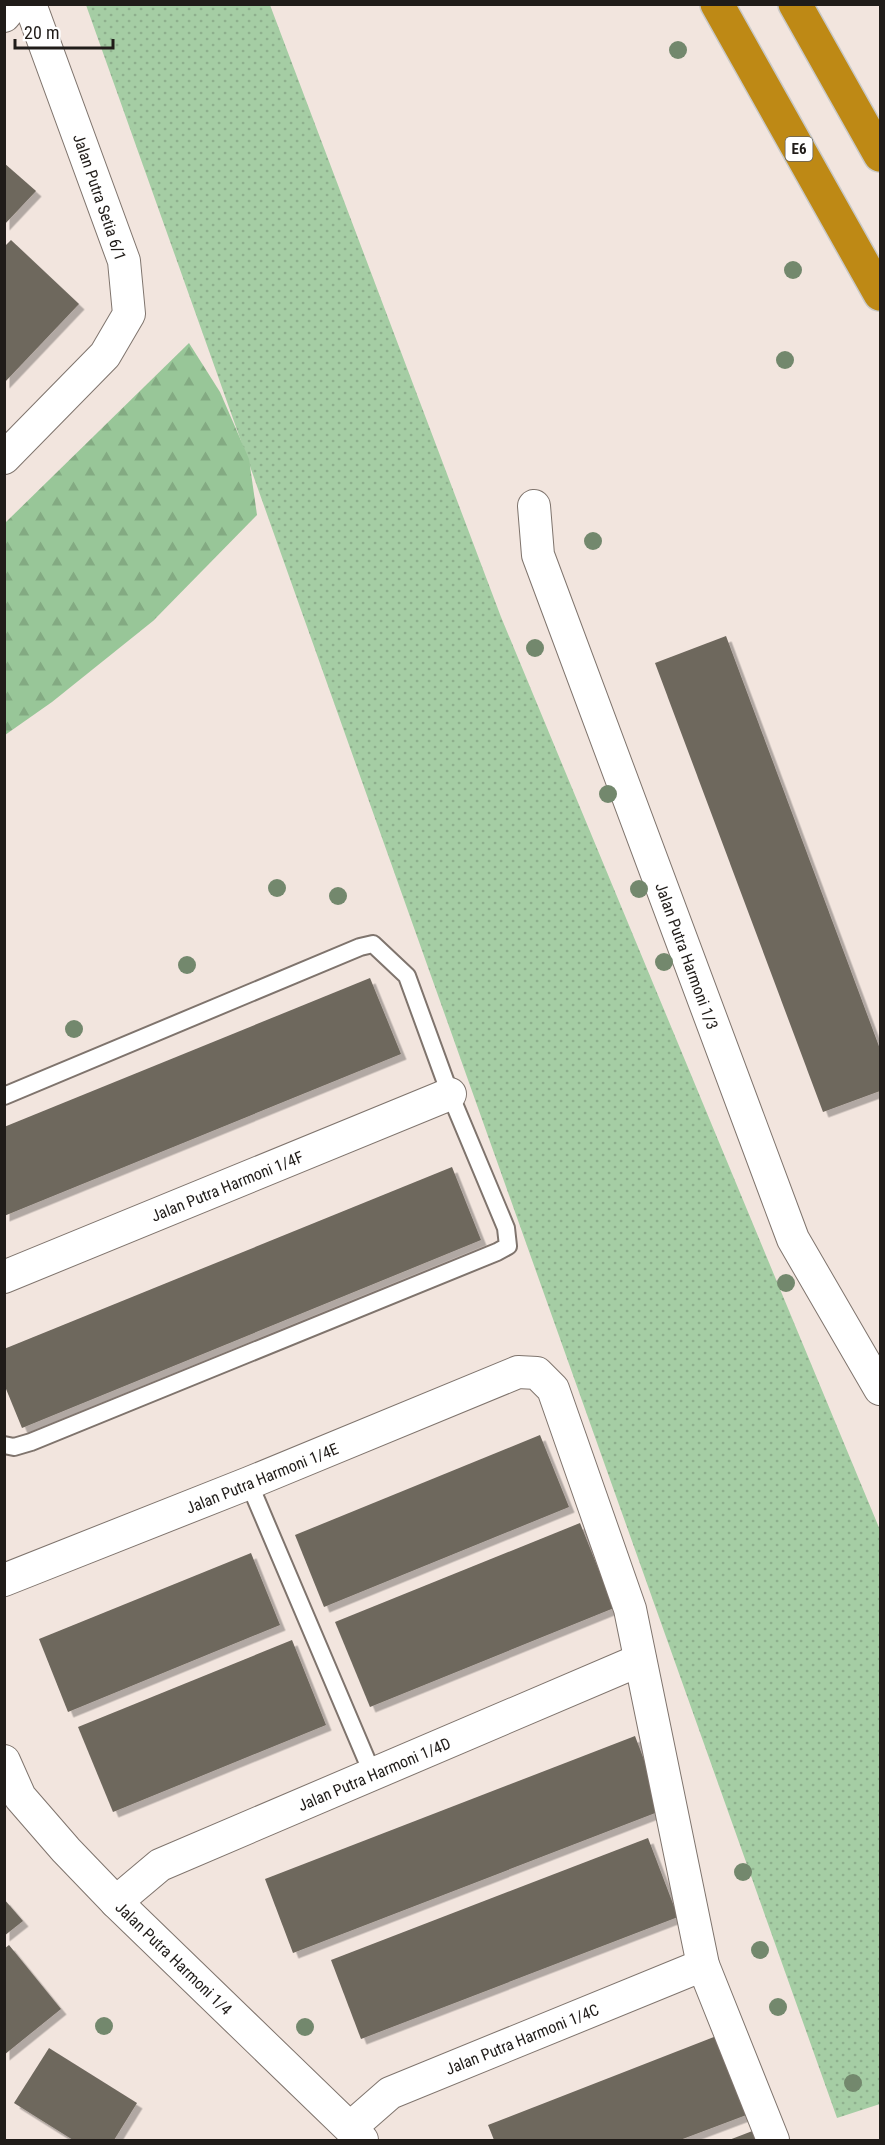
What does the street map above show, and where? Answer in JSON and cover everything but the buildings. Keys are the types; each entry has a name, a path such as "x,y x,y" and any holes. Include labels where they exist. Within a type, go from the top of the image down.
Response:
{"highway":[{"name":"E6","path":"717,4 880,294"},
{"path":"795,4 880,155"}],"street":[{"path":"4,16 14,4"},
{"name":"Jalan Putra Setia 6/1","path":"4,458 105,355 129,314 124,261 30,4"},
{"name":"Jalan Putra Harmoni 1/3","path":"534,506 538,555 793,1239 880,1389"},
{"name":"Jalan Putra Harmoni 1/4F","path":"4,1277 450,1094"},
{"name":"Jalan Putra Harmoni 1/4E","path":"4,1581 518,1372 537,1373 553,1389 630,1609 640,1660"},
{"path":"640,1660 703,1965 773,2140"},
{"name":"Jalan Putra Harmoni 1/4D","path":"116,1902 160,1865 640,1660"},
{"name":"Jalan Putra Harmoni 1/4","path":"4,1761 20,1797 66,1850 116,1902 356,2134"},
{"name":"Jalan Putra Harmoni 1/4C","path":"356,2134 390,2093 703,1965"}],"lane":[{"path":"4,1096 360,947 373,945 407,976 450,1094 506,1228 508,1246 31,1442 14,1447 4,1445"},
{"path":"249,1483 373,1775"}],"green space":[{"path":"86,5 270,5 501,617 880,1530 880,2104 837,2118"},
{"path":"189,343 220,392 249,459 257,515 153,621 52,702 5,735 5,523"}]}
